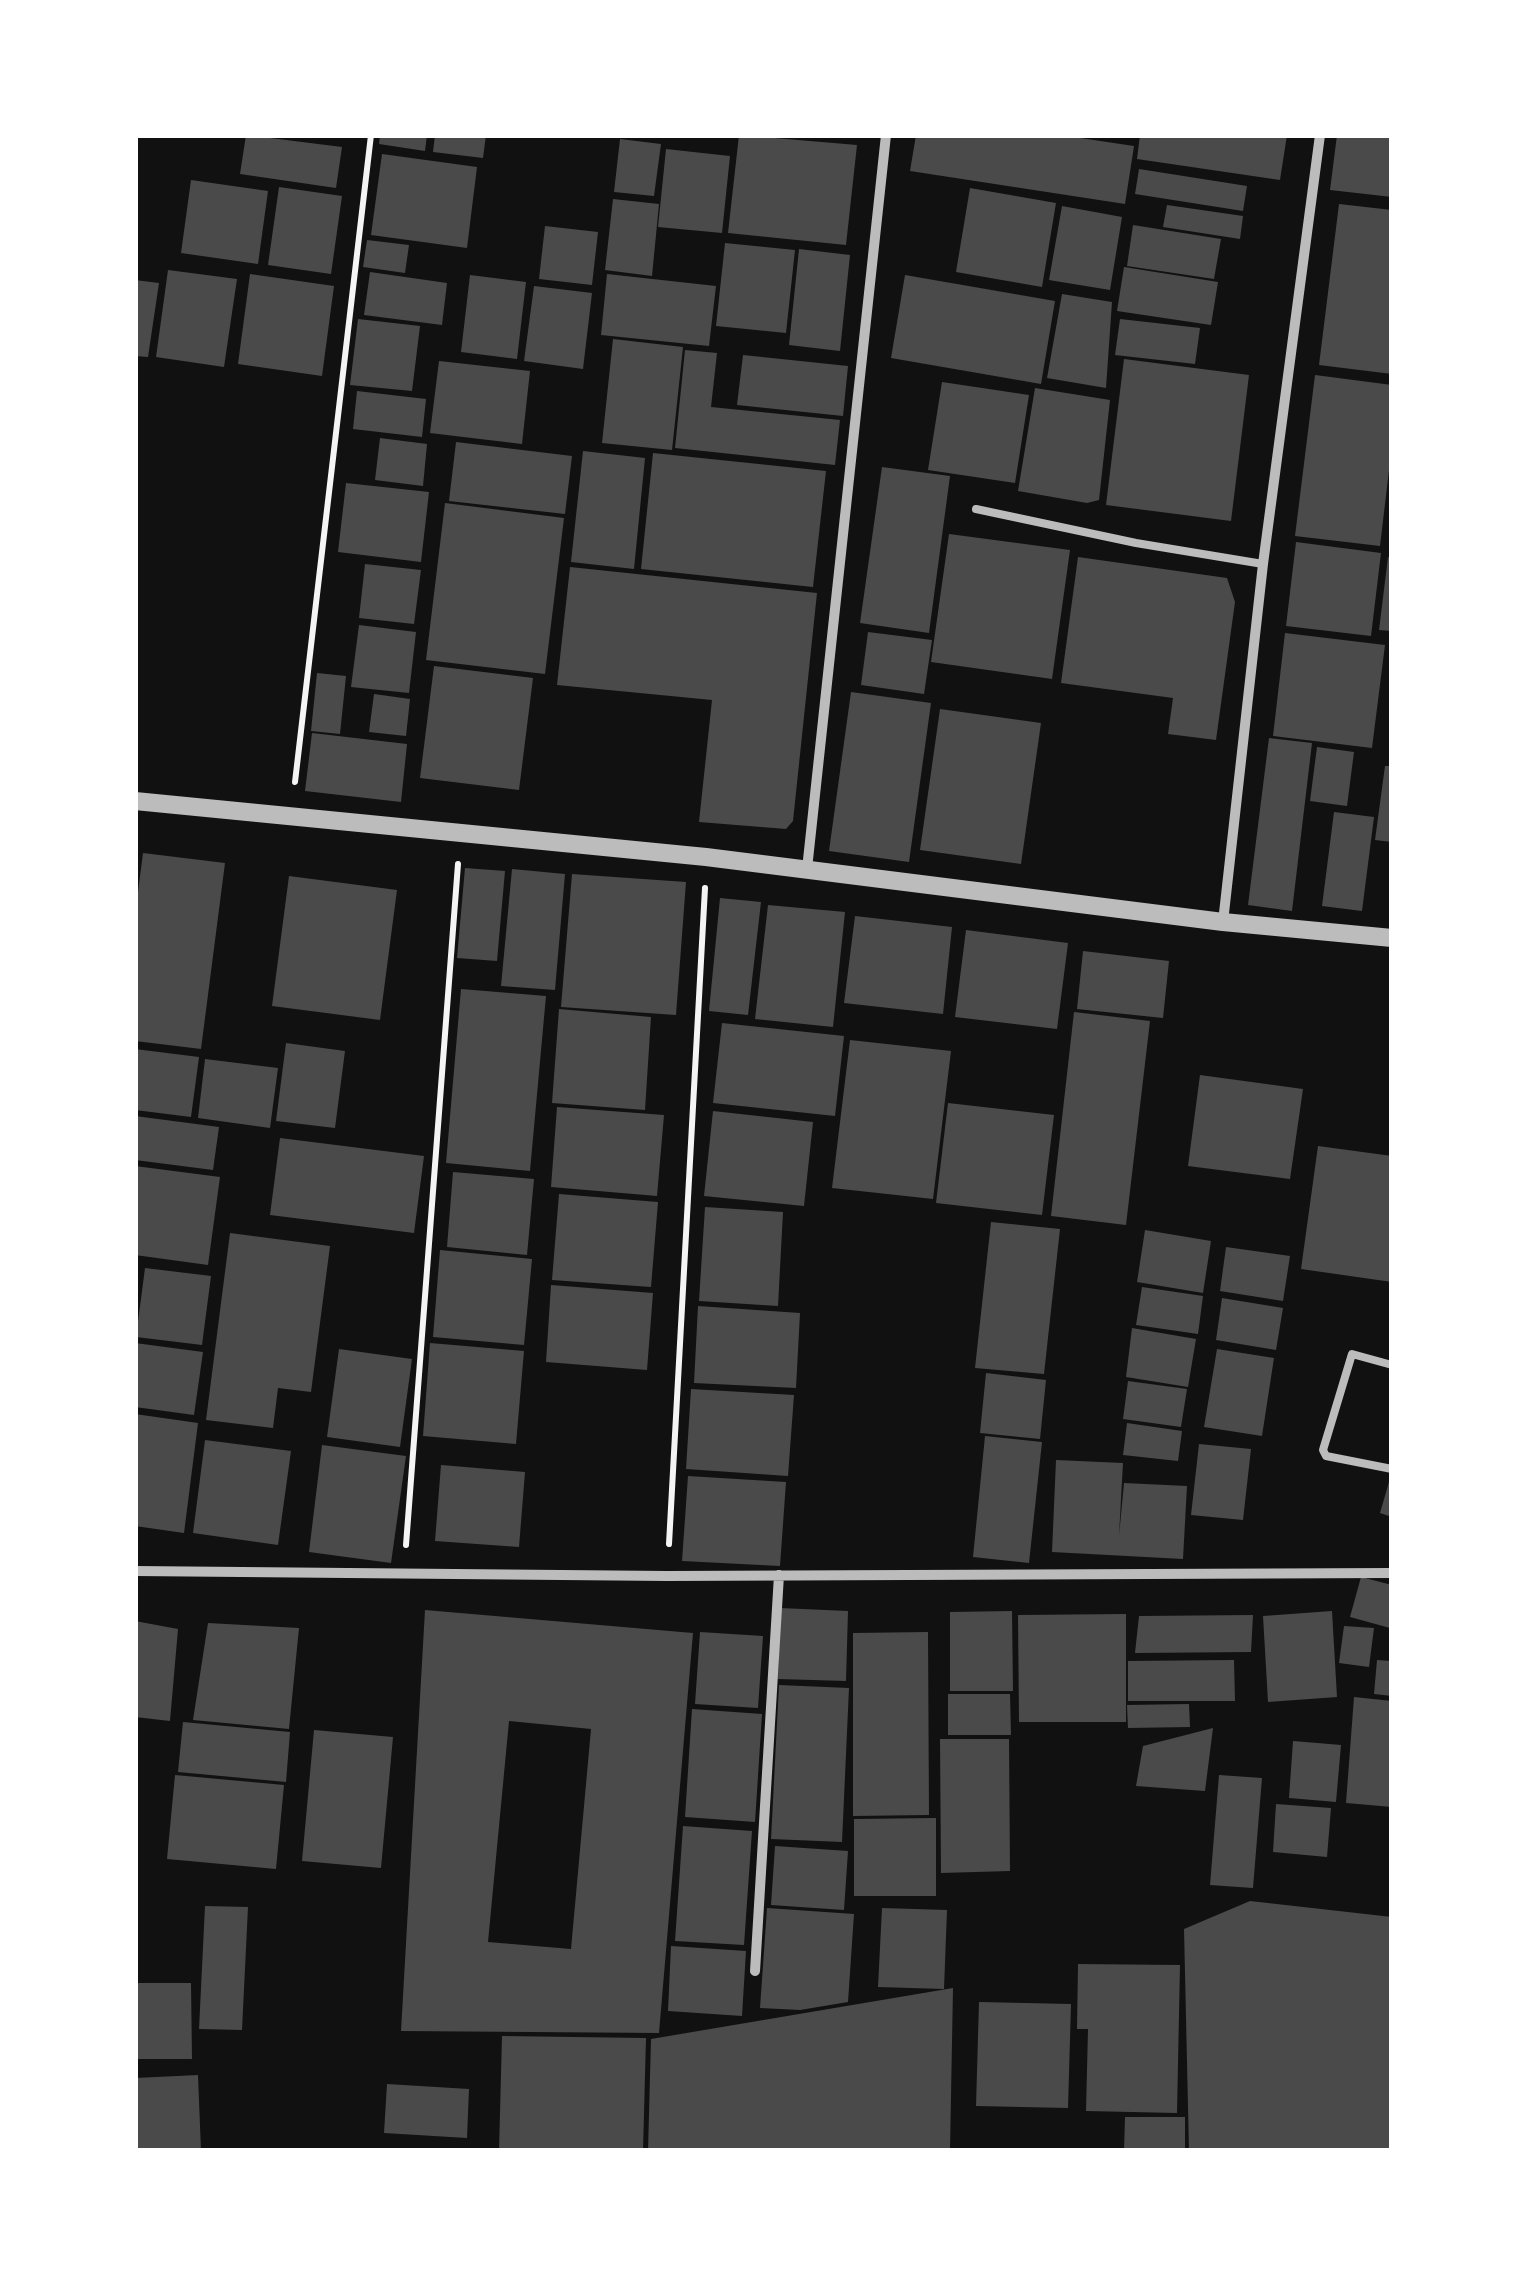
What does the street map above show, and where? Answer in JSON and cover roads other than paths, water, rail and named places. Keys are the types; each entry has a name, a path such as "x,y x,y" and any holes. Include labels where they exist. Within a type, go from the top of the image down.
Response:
{"street":[{"path":"807,869 886,135"},
{"path":"1223,922 1263,564 1320,135"},
{"path":"135,801 706,857 1223,922 1392,938"},
{"path":"135,1571 667,1576 1392,1573"},
{"path":"755,1970 780,1576"}],"lane":[{"path":"976,509 1136,544 1263,564"},
{"path":"1392,1364 1352,1354 1322,1450 1326,1456 1392,1469"}]}
